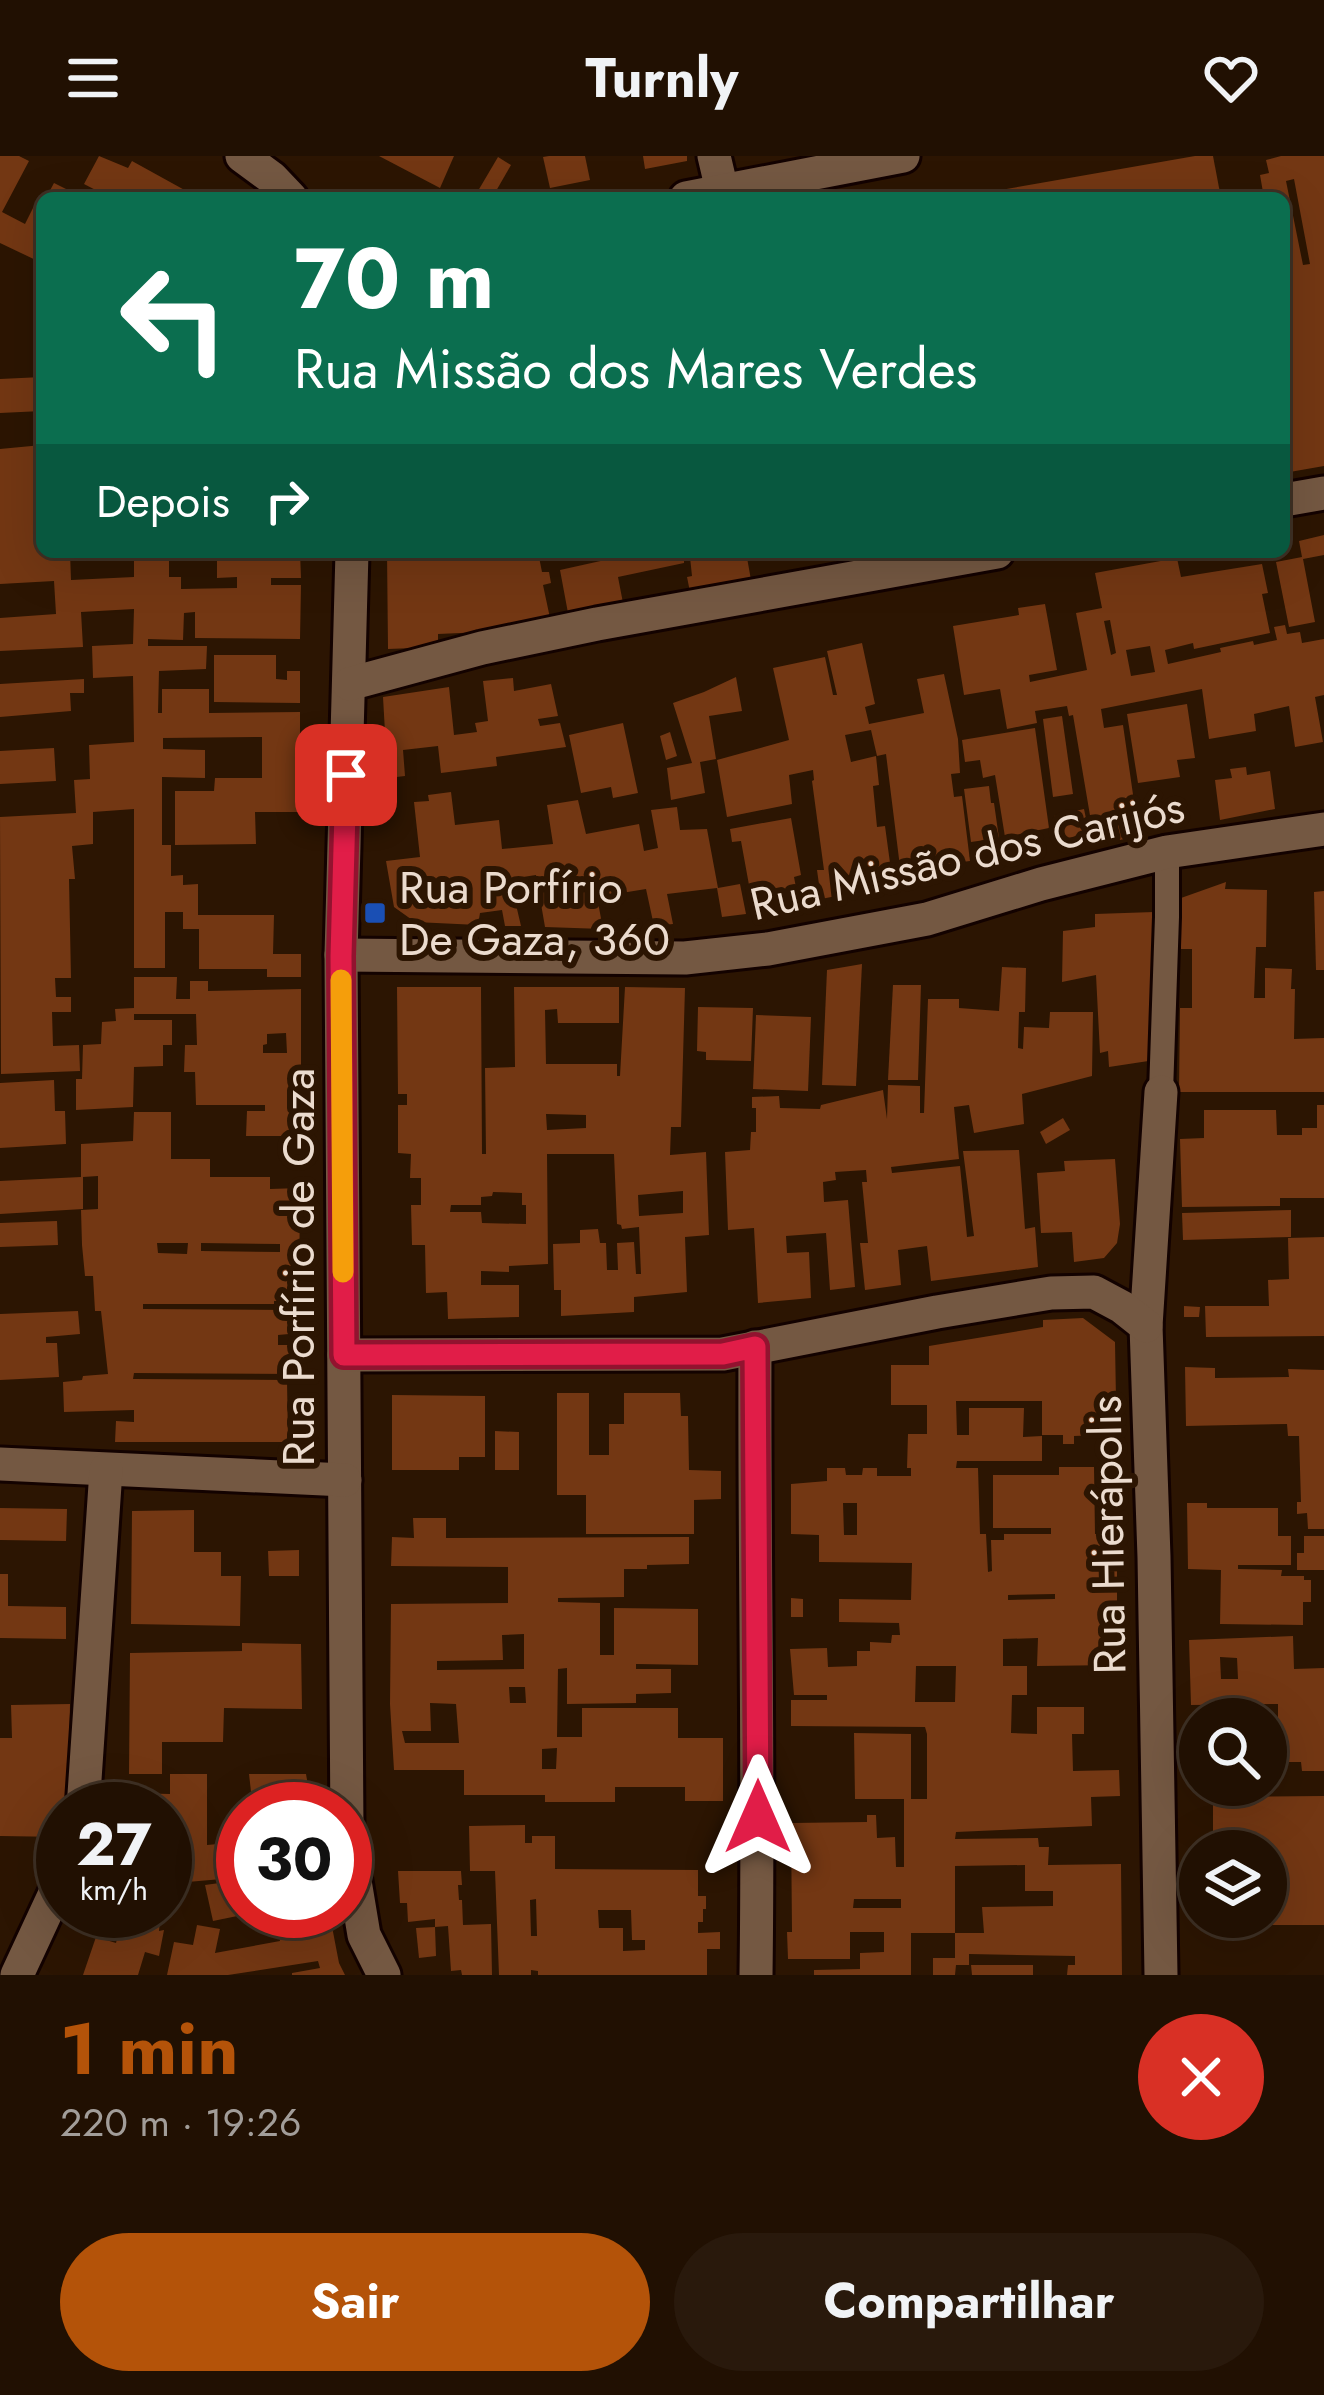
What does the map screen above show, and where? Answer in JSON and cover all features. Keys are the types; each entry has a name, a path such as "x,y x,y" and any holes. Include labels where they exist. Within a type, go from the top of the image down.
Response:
{"street":[{"path":"242,156 285,192"},
{"path":"714,156 722,190"},
{"path":"713,192 903,156"},
{"path":"1290,499 1324,493"},
{"name":"Rua Porfírio de Gaza","path":"352,558 341,956 346,1833 364,1935 384,1975"},
{"path":"349,684 482,648 597,624 964,558"},
{"name":"Rua Missão dos Carijós","path":"341,956 686,958 768,949 927,919 1166,852 1324,829"},
{"name":"Rua Hierápolis","path":"1161,1092 1146,1326 1161,1975"},
{"path":"344,1355 723,1354 1051,1293 1094,1292 1146,1326"},
{"path":"755,1347 756,1975"},
{"path":"0,1464 345,1480"},
{"path":"85,1782 106,1470"},
{"path":"17,1975 36,1934"}],"lane":[{"path":"1161,1092 1166,852"}],"building":[{"path":"0,156 19,156 29,161 2,212 25,224 36,202 36,260 0,243"},
{"path":"99,156 128,168 132,161 188,192 99,192 84,184"},
{"path":"379,156 454,156 440,188"},
{"path":"585,156 590,180 550,188 543,157"},
{"path":"643,156 687,156 687,161 645,169"},
{"path":"1213,156 1220,192 989,192"},
{"path":"1324,156 1324,466 1290,472 1290,201 1303,265 1310,264 1294,179 1286,181 1288,192 1263,192 1260,175 1269,173 1266,160"},
{"path":"498,157 511,165 495,192 477,192"},
{"path":"54,183 72,192 49,192"},
{"path":"36,377 36,411 0,413 0,379"},
{"path":"36,446 36,558 70,558 71,580 134,577 134,558 169,558 169,577 181,577 181,589 237,588 237,577 217,578 217,558 300,558 301,578 271,578 271,585 301,585 300,639 195,638 195,612 184,613 183,640 148,639 148,646 207,646 206,669 159,671 158,713 162,713 162,689 209,689 209,713 300,712 300,812 255,812 256,844 175,845 175,791 214,791 215,778 262,778 262,737 163,738 163,749 205,750 205,778 162,777 162,845 171,845 171,876 183,875 183,885 198,884 198,915 274,915 273,954 301,954 301,977 267,977 267,969 199,969 199,929 183,929 183,912 165,912 165,968 134,968 134,809 93,812 93,844 72,846 71,978 55,978 56,997 71,997 71,1012 52,1012 53,1046 79,1045 80,1071 1,1074 0,817 76,813 74,780 90,779 89,745 134,742 133,676 93,678 92,646 133,644 134,609 81,612 83,647 0,651 0,618 56,614 54,581 0,584 0,449"},
{"path":"1324,535 1324,555 1303,559 1315,622 1289,627 1276,562 1302,557 1299,541"},
{"path":"387,558 539,558 542,572 549,572 551,583 543,585 550,618 483,632 438,634 438,647 388,649"},
{"path":"614,558 687,558 684,563 618,577 623,603 568,613 560,570"},
{"path":"690,558 747,558 751,580 690,592 687,577 692,576"},
{"path":"1177,558 1181,577 1262,564 1270,633 1194,649 1193,643 1165,650 1168,664 1221,652 1220,648 1277,640 1274,627 1285,625 1287,634 1300,632 1302,643 1324,639 1324,695 1315,697 1323,742 1295,747 1289,706 1254,714 1256,731 1209,739 1202,689 1101,709 1104,728 1123,725 1139,836 1095,845 1073,715 1069,716 1067,706 1035,711 1037,723 1007,729 1000,689 964,695 953,626 1019,615 1018,608 1045,604 1057,670 1029,675 1030,682 1087,670 1076,613 1102,608 1095,573","holes":["1110,620 1116,653 1111,655 1104,621","1150,646 1155,672 1131,676 1126,650"]},
{"path":"862,643 875,704 865,707 869,724 924,713 917,679 944,674 958,739 960,773 951,774 954,797 962,796 970,861 931,866 931,878 902,883 886,754 877,756 871,730 845,735 851,762 876,756 877,827 885,826 893,885 821,899 817,870 824,870 813,770 789,775 792,804 727,817 717,760 789,740 773,668 825,657 833,695 837,695 827,651"},
{"path":"214,655 276,655 276,679 287,680 287,671 300,671 300,703 214,702"},
{"path":"736,677 742,711 709,716 716,759 700,762 705,793 671,800 667,768 692,763 673,703"},
{"path":"513,678 514,691 551,684 558,716 538,719 540,726 560,723 566,747 496,757 497,766 441,773 438,746 403,750 405,776 380,779 378,750 386,750 383,697 449,687 454,735 477,732 475,723 488,721 483,681"},
{"path":"84,679 84,693 70,693 71,711 0,717 0,684"},
{"path":"1187,704 1195,758 1177,760 1180,777 1138,783 1127,714"},
{"path":"1062,716 1073,794 1053,797 1043,719"},
{"path":"623,723 638,793 613,798 611,787 581,793 569,735"},
{"path":"1035,728 1049,828 1005,837 995,775 983,778 980,760 965,762 962,740"},
{"path":"670,732 677,756 666,760 660,736"},
{"path":"54,748 56,781 0,784 0,751"},
{"path":"1246,767 1247,775 1270,771 1275,809 1220,820 1215,780 1232,778 1230,769"},
{"path":"989,786 999,838 971,842 964,789"},
{"path":"451,792 455,825 499,820 502,849 553,844 547,805 578,800 586,834 639,824 644,851 658,848 651,810 677,807 680,830 707,829 718,888 740,884 746,914 722,917 717,888 667,894 673,924 654,926 646,889 597,897 603,929 545,927 536,875 510,879 521,926 505,926 502,910 480,913 478,925 415,922 394,907 386,861 420,857 414,802"},
{"path":"1084,809 1089,833 1060,840 1054,816"},
{"path":"791,818 801,875 794,877 799,903 770,910 764,882 749,885 741,841 732,842 730,829"},
{"path":"1226,882 1225,889 1267,890 1266,947 1256,947 1254,998 1265,998 1265,968 1292,969 1294,1039 1324,1038 1324,1092 1179,1092 1180,1008 1192,1008 1192,949 1181,949 1181,898"},
{"path":"1324,891 1324,970 1316,970 1314,892"},
{"path":"1154,912 1155,1060 1109,1067 1108,1051 1100,1053 1096,975 1062,982 1063,931 1095,927 1095,914"},
{"path":"862,964 856,1086 822,1085 827,970"},
{"path":"1002,967 1026,968 1018,1048 1023,1049 1024,1027 1049,1028 1050,1012 1093,1012 1092,1076 1022,1094 1024,1124 974,1133 969,1105 954,1107 959,1159 891,1167 892,1173 960,1166 967,1237 974,1236 963,1151 1019,1150 1025,1229 1035,1227 1038,1267 931,1281 927,1246 898,1250 901,1285 865,1290 860,1243 868,1243 862,1182 867,1182 866,1170 835,1172 836,1180 823,1182 824,1202 848,1200 855,1287 830,1290 826,1233 786,1236 787,1253 809,1252 811,1298 758,1303 754,1228 728,1230 725,1152 750,1150 751,1132 756,1132 752,1097 779,1096 780,1108 820,1109 883,1090 887,1119 888,1085 920,1086 920,1113 924,1113 928,999 959,999 959,1008 999,1011"},
{"path":"134,977 177,977 176,999 190,999 190,981 208,981 208,991 301,989 301,1136 246,1136 247,1111 265,1111 265,1105 196,1105 195,1072 184,1072 185,1045 197,1045 196,1014 134,1014 134,1020 172,1020 172,1045 163,1045 163,1066 134,1067 133,1107 76,1110 83,1045 101,1044 102,1022 116,1021 115,1009 134,1008","holes":["286,1033 287,1053 263,1053 267,1034"]},
{"path":"893,985 921,985 918,1080 888,1080"},
{"path":"397,987 481,987 482,1154 486,1154 485,1068 515,1067 514,987 619,987 619,1023 558,1023 557,1009 545,1010 546,1064 617,1064 617,1076 625,987 685,988 681,1127 671,1127 670,1155 706,1152 709,1235 685,1237 687,1292 634,1297 634,1312 561,1316 561,1290 554,1290 553,1244 580,1243 580,1230 598,1229 600,1243 606,1243 607,1270 618,1270 617,1243 634,1242 636,1274 641,1274 639,1227 622,1229 617,1224 614,1154 547,1154 548,1264 509,1266 509,1272 481,1271 481,1285 519,1285 519,1317 448,1319 447,1292 426,1293 425,1245 412,1245 411,1205 421,1205 421,1178 410,1178 411,1154 398,1153 398,1105 407,1105 407,1094 398,1094","holes":["546,1114 586,1115 586,1128 547,1130","683,1191 683,1213 639,1216 638,1195","493,1192 522,1193 526,1224 482,1223 481,1212 450,1212 451,1205 481,1205 481,1197"]},
{"path":"698,1007 753,1008 751,1061 706,1060 706,1052 697,1051"},
{"path":"756,1015 811,1017 808,1091 753,1089"},
{"path":"54,1080 55,1111 65,1111 66,1144 0,1148 0,1083"},
{"path":"1317,1105 1324,1105 1324,1198 1280,1198 1280,1206 1182,1207 1180,1139 1204,1138 1204,1110 1276,1110 1277,1135 1302,1135 1302,1128 1317,1128"},
{"path":"134,1112 171,1112 171,1159 210,1159 210,1177 270,1177 270,1189 300,1188 299,1300 143,1304 143,1309 289,1310 289,1334 278,1335 278,1345 298,1345 298,1374 134,1373 133,1379 287,1380 288,1442 115,1442 116,1421 134,1422 134,1410 64,1412 63,1382 108,1374 101,1311 95,1311 93,1276 85,1276 82,1245 81,1210 98,1209 98,1176 83,1177 83,1209 0,1214 0,1181 81,1177 81,1144 133,1141","holes":["157,1243 188,1243 187,1254 158,1253","201,1243 280,1244 280,1252 201,1251"]},
{"path":"1063,1118 1070,1130 1046,1144 1040,1132"},
{"path":"1115,1159 1117,1243 1104,1258 1074,1262 1072,1232 1041,1233 1037,1173 1065,1171 1064,1161"},
{"path":"1291,1210 1291,1237 1183,1240 1182,1213"},
{"path":"57,1221 58,1245 0,1247 0,1223"},
{"path":"1324,1237 1324,1336 1206,1337 1205,1306 1269,1306 1268,1280 1289,1279 1288,1238"},
{"path":"1184,1306 1200,1307 1199,1317 1184,1317"},
{"path":"78,1311 80,1334 46,1337 46,1343 57,1343 59,1377 0,1380 0,1314"},
{"path":"1083,1318 1115,1342 1116,1400 1102,1400 1101,1435 1074,1436 1074,1444 1063,1444 1063,1435 1042,1435 1042,1401 956,1401 957,1435 969,1435 969,1408 1024,1408 1023,1437 1042,1436 1042,1461 957,1461 956,1468 978,1468 980,1534 986,1534 988,1572 992,1571 991,1540 1004,1540 1004,1534 1051,1534 1051,1528 993,1528 993,1475 1059,1475 1059,1467 1094,1467 1095,1534 1117,1534 1117,1665 1037,1666 1038,1638 1003,1639 1003,1666 1027,1666 1027,1695 1012,1695 1011,1733 1037,1734 1037,1707 1084,1707 1084,1734 1072,1734 1073,1771 1119,1770 1120,1796 1091,1797 1092,1826 956,1832 955,1839 1038,1838 1039,1847 1049,1847 1048,1865 1121,1864 1122,1975 1067,1975 1075,1956 969,1954 969,1965 956,1965 955,1975 933,1975 933,1958 955,1958 955,1933 911,1933 911,1975 814,1975 814,1970 860,1969 860,1953 884,1952 884,1932 850,1932 850,1959 788,1959 791,1823 867,1822 867,1815 876,1815 877,1838 895,1837 896,1867 904,1867 904,1799 855,1799 854,1733 911,1734 911,1799 927,1799 925,1727 791,1726 791,1700 827,1700 827,1695 794,1695 790,1649 827,1648 828,1667 857,1666 857,1651 870,1651 870,1642 891,1643 892,1635 900,1635 899,1623 839,1622 839,1599 911,1600 912,1563 819,1562 819,1535 791,1534 791,1484 827,1481 827,1468 845,1468 846,1475 877,1468 877,1476 911,1476 908,1434 927,1434 927,1405 891,1405 891,1365 929,1365 929,1346 1043,1327 1043,1320","holes":["843,1503 857,1503 857,1535 844,1535","1055,1594 1055,1599 1008,1600 1008,1595","916,1666 956,1666 955,1702 915,1702","1025,1865 1025,1891 1053,1891 1053,1906 982,1907 984,1933 955,1933 955,1866","854,1899 901,1899 901,1908 853,1908"]},
{"path":"1185,1367 1215,1368 1215,1378 1289,1377 1288,1369 1324,1370 1324,1529 1308,1529 1307,1513 1297,1514 1297,1502 1301,1502 1299,1436 1288,1436 1287,1424 1186,1426"},
{"path":"557,1393 589,1393 589,1455 609,1455 609,1424 624,1424 624,1393 680,1393 681,1416 688,1416 689,1470 721,1471 721,1499 694,1500 694,1534 586,1534 586,1495 557,1495"},
{"path":"392,1395 485,1396 485,1457 459,1457 459,1470 392,1470"},
{"path":"495,1431 519,1432 519,1470 495,1470"},
{"path":"1187,1503 1207,1503 1207,1508 1278,1508 1278,1536 1291,1536 1291,1565 1238,1565 1238,1569 1282,1570 1281,1576 1311,1580 1311,1602 1303,1602 1303,1625 1220,1624 1221,1570 1188,1569"},
{"path":"0,1508 67,1509 66,1541 0,1540"},
{"path":"194,1510 194,1552 221,1552 221,1576 241,1576 240,1626 131,1624 132,1511"},
{"path":"413,1518 446,1518 446,1538 689,1537 689,1564 624,1569 624,1597 558,1598 558,1602 600,1603 600,1655 614,1655 614,1608 698,1609 698,1665 636,1664 636,1669 671,1669 671,1693 636,1694 636,1703 567,1704 567,1668 558,1669 557,1737 582,1737 582,1708 678,1708 678,1738 723,1738 723,1801 685,1801 685,1787 615,1787 615,1802 545,1802 545,1795 464,1795 464,1770 394,1770 391,1604 508,1603 508,1567 391,1566 392,1537 414,1538","holes":["524,1634 524,1669 437,1670 437,1661 503,1660 502,1635","509,1687 525,1687 526,1703 510,1703","430,1703 456,1704 459,1743 405,1743 402,1731 431,1731","557,1748 556,1769 542,1769 542,1749"]},
{"path":"1304,1536 1324,1536 1324,1570 1297,1570"},
{"path":"299,1550 299,1576 269,1576 268,1551"},
{"path":"0,1574 8,1574 8,1606 66,1607 66,1639 0,1638"},
{"path":"791,1598 803,1599 803,1617 791,1617"},
{"path":"1293,1636 1294,1669 1324,1668 1324,1771 1302,1771 1301,1762 1287,1762 1287,1698 1191,1698 1189,1640","holes":["1220,1657 1237,1658 1238,1679 1221,1679"]},
{"path":"242,1643 301,1644 302,1709 224,1708 223,1742 162,1742 162,1774 129,1774 130,1653 242,1651"},
{"path":"70,1704 69,1782 36,1782 36,1837 0,1836 0,1738 12,1738 11,1705"},
{"path":"170,1774 207,1774 207,1845 216,1844 216,1880 192,1882 192,1782 170,1782"},
{"path":"249,1774 306,1774 307,1782 250,1782"},
{"path":"1287,1796 1324,1796 1324,1925 1287,1925 1287,1830 1213,1830 1213,1806 1287,1806"},
{"path":"525,1825 525,1843 532,1843 532,1836 555,1836 555,1869 698,1870 698,1896 706,1896 706,1909 698,1933 720,1932 720,1949 707,1949 707,1975 538,1975 531,1970 531,1975 499,1975 495,1871 470,1871 469,1826","holes":["536,1899 537,1936 531,1936 530,1900","598,1910 631,1910 632,1940 645,1940 645,1950 623,1951 623,1928 599,1928"]},
{"path":"398,1871 461,1871 463,1925 491,1924 492,1975 451,1971 448,1926 435,1927 435,1919 408,1922 407,1903 400,1903"},
{"path":"216,1883 216,1920 213,1921 205,1885"},
{"path":"197,1925 216,1928 215,1953 280,1941 334,1938 345,1975 292,1975 320,1968 318,1961 228,1975 167,1975 174,1942 193,1945"},
{"path":"435,1927 436,1956 419,1958 416,1928"},
{"path":"96,1938 116,1943 117,1938 162,1938 159,1956 145,1952 138,1975 83,1975"},
{"path":"971,1965 1033,1965 1033,1975 972,1975"}],"slow traffic":[{"path":"341,980 343,1272"}],"place":[{"name":"Rua Porfírio De Gaza, 360","path":"375,913"}],"route":[{"path":"346,775 341,956 344,1355 723,1354 755,1347 758,1817"}]}
